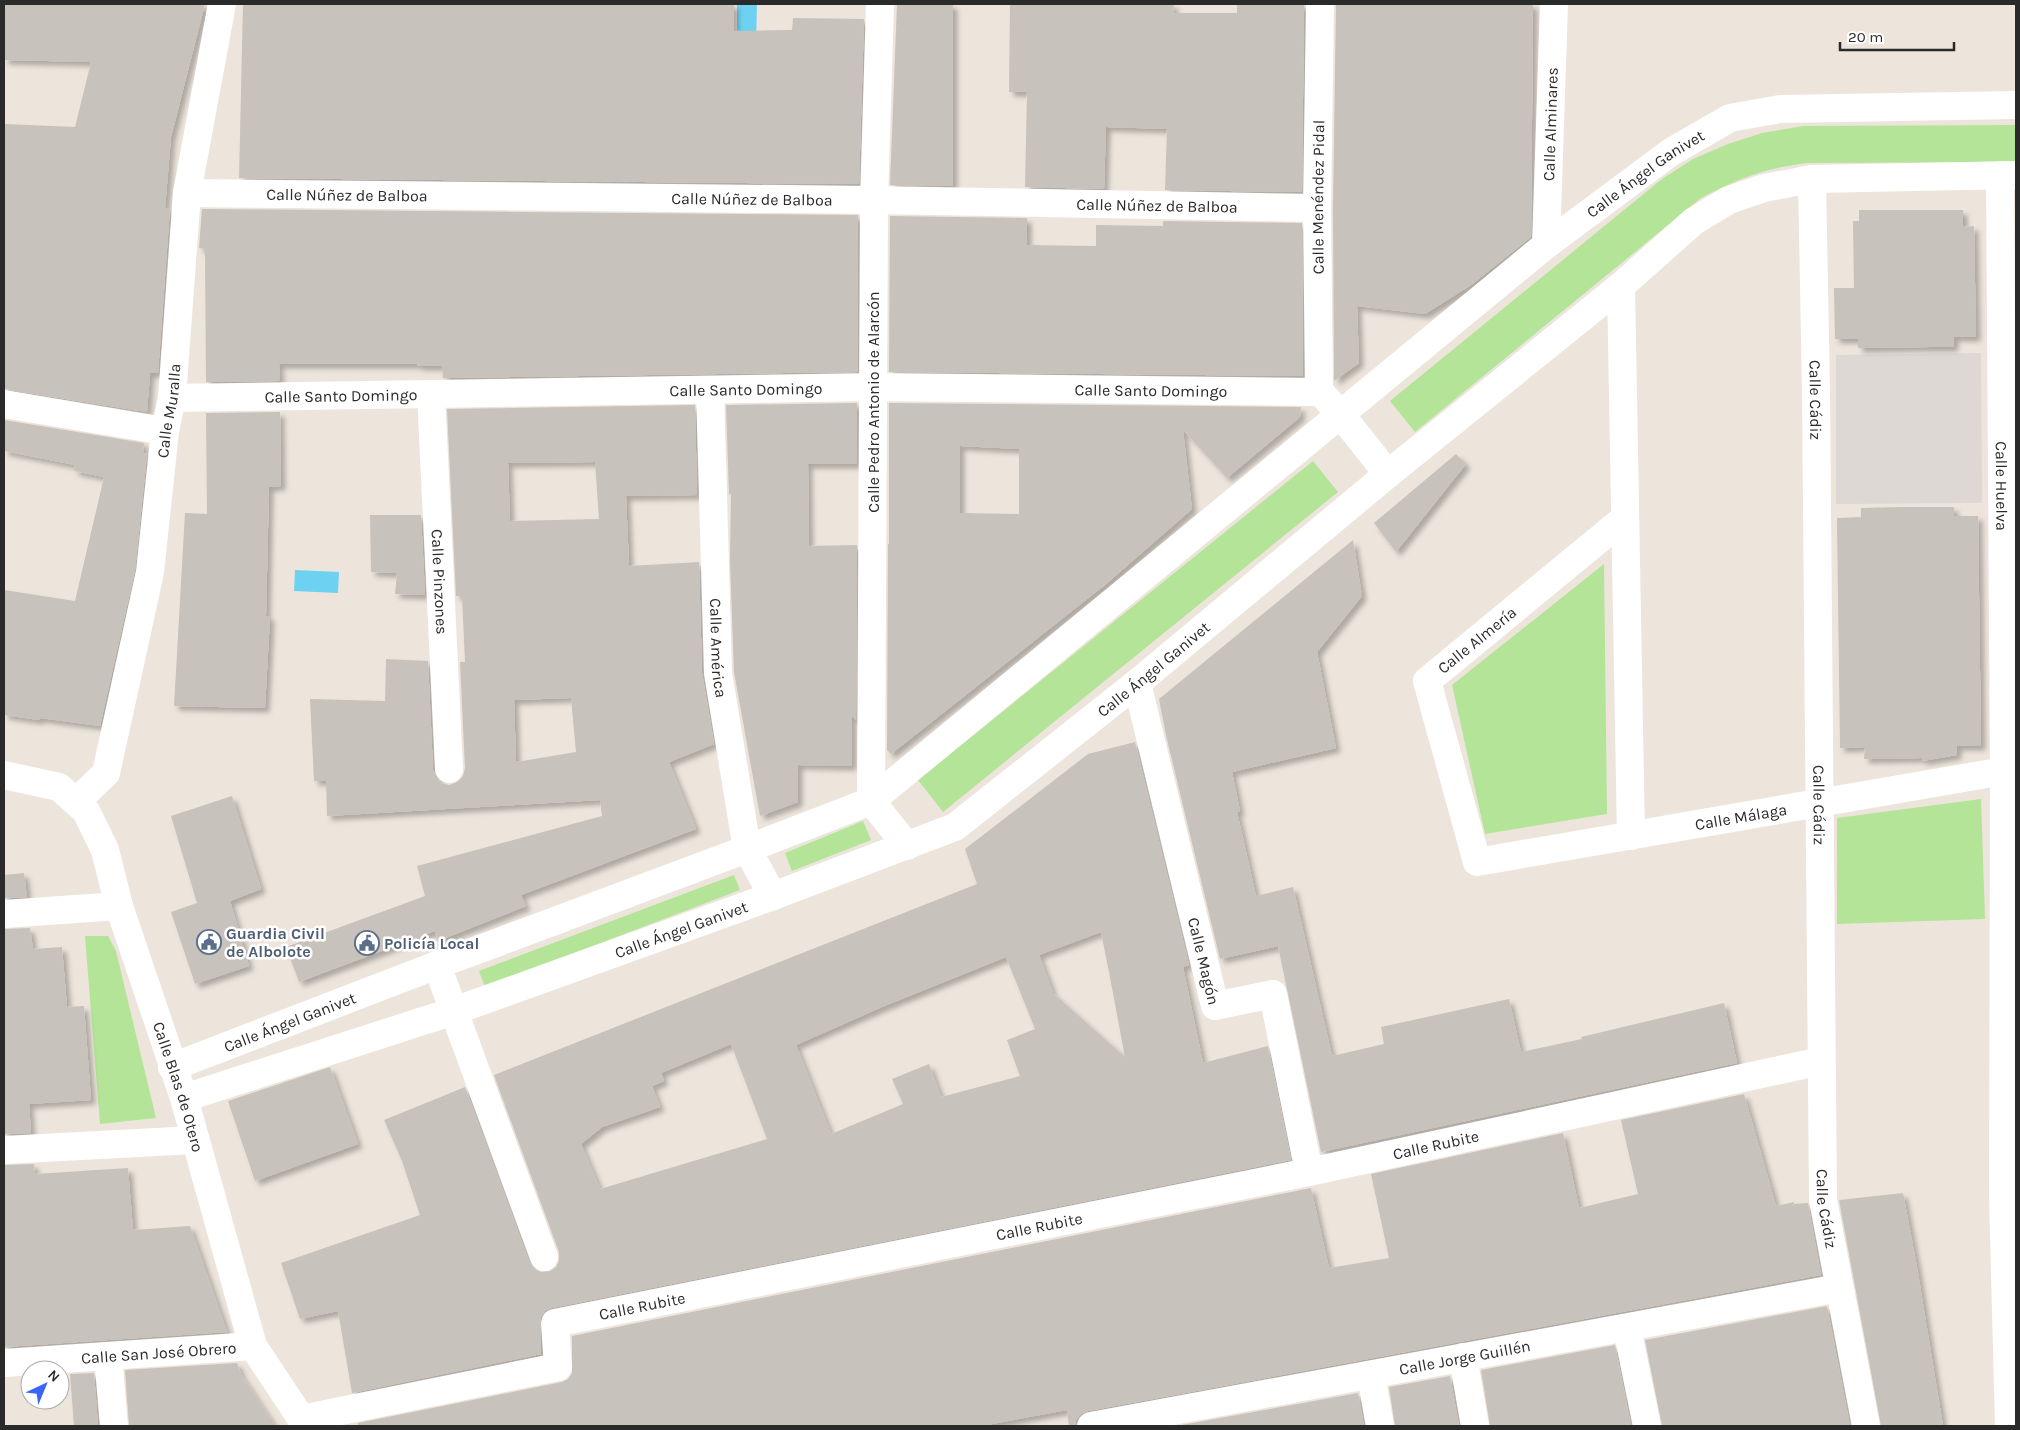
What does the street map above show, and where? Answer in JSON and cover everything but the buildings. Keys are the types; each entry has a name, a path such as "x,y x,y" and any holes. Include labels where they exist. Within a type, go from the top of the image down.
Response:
{"street":[{"name":"Calle Muralla","path":"76,802 106,773 150,572 165,431 172,398 186,193 222,4"},
{"name":"Calle Pedro Antonio de Alarcón","path":"870,801 874,200 880,4"},
{"name":"Calle Menéndez Pidal","path":"1319,392 1317,208 1320,4"},
{"name":"Calle Alminares","path":"1546,245 1554,4"},
{"name":"Calle Ángel Ganivet","path":"172,1067 870,801 1342,415 1546,245 1671,152 1730,118 1780,109 2016,105"},
{"name":"Calle Ángel Ganivet","path":"184,1098 454,1011 773,896 955,827 1138,684 1388,474 1621,286 1694,221 1729,200 1764,188 1812,179 2008,175"},
{"name":"Calle Huelva","path":"2008,175 2003,1197 2009,1426"},
{"name":"Calle Cádiz","path":"1812,179 1816,391 1822,1200 1866,1426"},
{"name":"Calle Núñez de Balboa","path":"186,193 874,200 1317,208"},
{"path":"1621,286 1631,836"},
{"name":"Calle Santo Domingo","path":"172,398 874,387 1319,392"},
{"name":"Calle América","path":"710,390 718,673 747,849 773,896"},
{"path":"1319,392 1342,415 1388,474"},
{"name":"Calle Pinzones","path":"431,394 449,769"},
{"path":"4,404 165,431"},
{"name":"Calle Almería","path":"1477,862 1427,682 1625,518"},
{"name":"Calle Magón","path":"1138,684 1215,1006 1272,994 1309,1172"},
{"name":"Calle Málaga","path":"1477,862 2004,771"},
{"name":"Calle Blas de Otero","path":"12,777 59,787 86,811 105,850 119,906 184,1098 253,1346 304,1423"},
{"path":"870,801 907,846"},
{"path":"4,914 119,906"},
{"path":"437,965 544,1257"},
{"name":"Calle Rubite","path":"304,1423 558,1367 555,1322 1309,1172 1821,1062"},
{"path":"4,1150 195,1140"},
{"name":"Calle Jorge Guillén","path":"1091,1426 1839,1288"},
{"path":"1627,1328 1646,1426"},
{"name":"Calle San José Obrero","path":"4,1363 253,1346"},
{"path":"108,1356 114,1426"},
{"path":"1463,1358 1475,1426"},
{"path":"1371,1375 1380,1426"}],"green space":[{"path":"2016,125 2016,162 1808,163 1765,171 1728,185 1701,198 1415,432 1390,401 1662,179 1693,159 1728,144 1762,133 1803,126"},
{"path":"1313,461 1338,492 943,812 918,780"},
{"path":"1604,564 1607,814 1485,834 1452,685"},
{"path":"1981,799 1985,919 1837,924 1837,818"},
{"path":"863,821 871,840 792,871 785,853"},
{"path":"734,875 740,890 485,987 479,971"},
{"path":"85,936 108,936 116,951 156,1118 100,1124"}],"shaded area":[{"path":"1981,353 1982,503 1836,504 1836,355"}],"water":[{"path":"737,4 757,4 756,43 737,43"},
{"path":"295,570 339,572 338,593 294,591"}],"place":[{"name":"Guardia Civil de Albolote","path":"209,942"},
{"name":"Policía Local","path":"367,943"}]}
